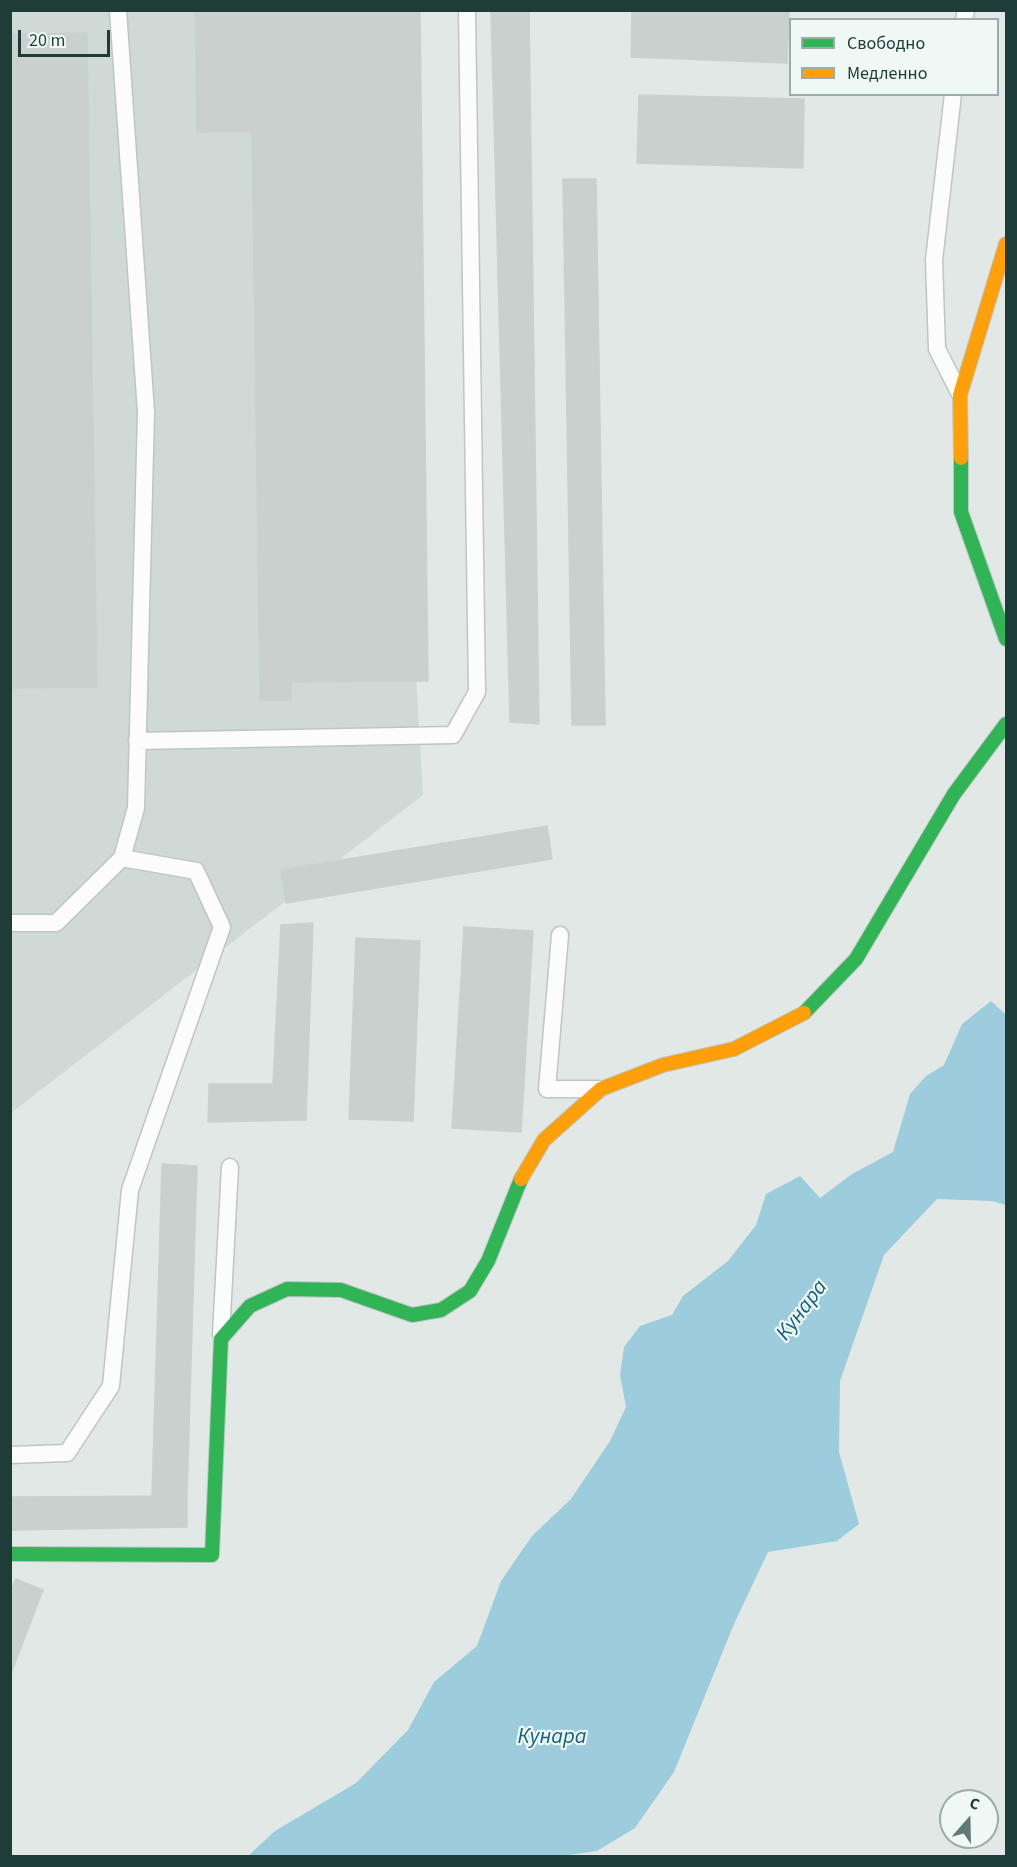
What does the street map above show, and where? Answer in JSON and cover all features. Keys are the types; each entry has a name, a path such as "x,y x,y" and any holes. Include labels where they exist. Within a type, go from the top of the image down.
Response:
{"street":[{"path":"1006,244 960,395 961,512 1006,639"},
{"path":"10,1554 212,1555 221,1339 250,1306 287,1289 340,1290 412,1315 441,1311 470,1291 488,1261 516,1188 544,1140 601,1089 663,1065 734,1049 807,1011 856,959 954,794 1006,724"}],"lane":[{"path":"10,923 56,923 122,858 136,808 146,412 118,10"},
{"path":"137,741 453,735 477,692 468,10"},
{"path":"953,96 934,260 937,349 960,395"},
{"path":"10,1455 67,1454 111,1386 130,1190 222,927 196,871 122,858"},
{"path":"560,935 548,1089 601,1089"},
{"path":"221,1339 230,1167"}],"shaded area":[{"path":"11,11 377,11 423,795 11,1113"}],"water":[{"name":"Кунара","path":"991,1001 1006,1015 1006,1205 992,1201 937,1199 884,1255 840,1381 839,1452 859,1524 837,1541 768,1552 734,1624 674,1772 635,1828 597,1851 562,1856 248,1856 275,1831 356,1783 408,1730 434,1682 477,1646 501,1581 532,1536 571,1499 610,1441 626,1407 620,1375 624,1347 640,1326 672,1315 683,1296 728,1261 756,1225 766,1194 800,1176 820,1198 852,1174 893,1152 910,1094 926,1076 944,1065 962,1024"}],"building":[{"path":"195,10 420,10 428,681 291,682 291,700 260,700 252,131 197,132"},
{"path":"491,10 529,10 539,724 510,722"},
{"path":"632,10 789,10 787,63 631,57"},
{"path":"87,33 97,687 10,688 10,34"},
{"path":"639,95 804,99 803,168 637,163"},
{"path":"563,179 596,179 605,725 572,725"},
{"path":"547,826 552,859 286,903 281,870"},
{"path":"313,923 306,1120 208,1122 209,1084 273,1084 281,925"},
{"path":"464,927 533,931 521,1132 452,1128"},
{"path":"356,938 420,941 413,1121 349,1119"},
{"path":"162,1164 197,1166 187,1496 152,1495"},
{"path":"187,1496 187,1527 10,1530 10,1497"},
{"path":"16,1579 43,1590 10,1676 10,1593"}],"traffic: fast":[{"path":"961,458 961,512 1006,639"},
{"path":"804,1013 856,959 954,794 1006,724"},
{"path":"10,1554 212,1555 221,1339 250,1306 287,1289 341,1290 412,1315 441,1310 470,1291 488,1261 521,1179"}],"traffic: slow":[{"path":"961,458 960,395 1006,244"},
{"path":"521,1179 544,1140 601,1089 663,1065 734,1049 804,1013"}]}
